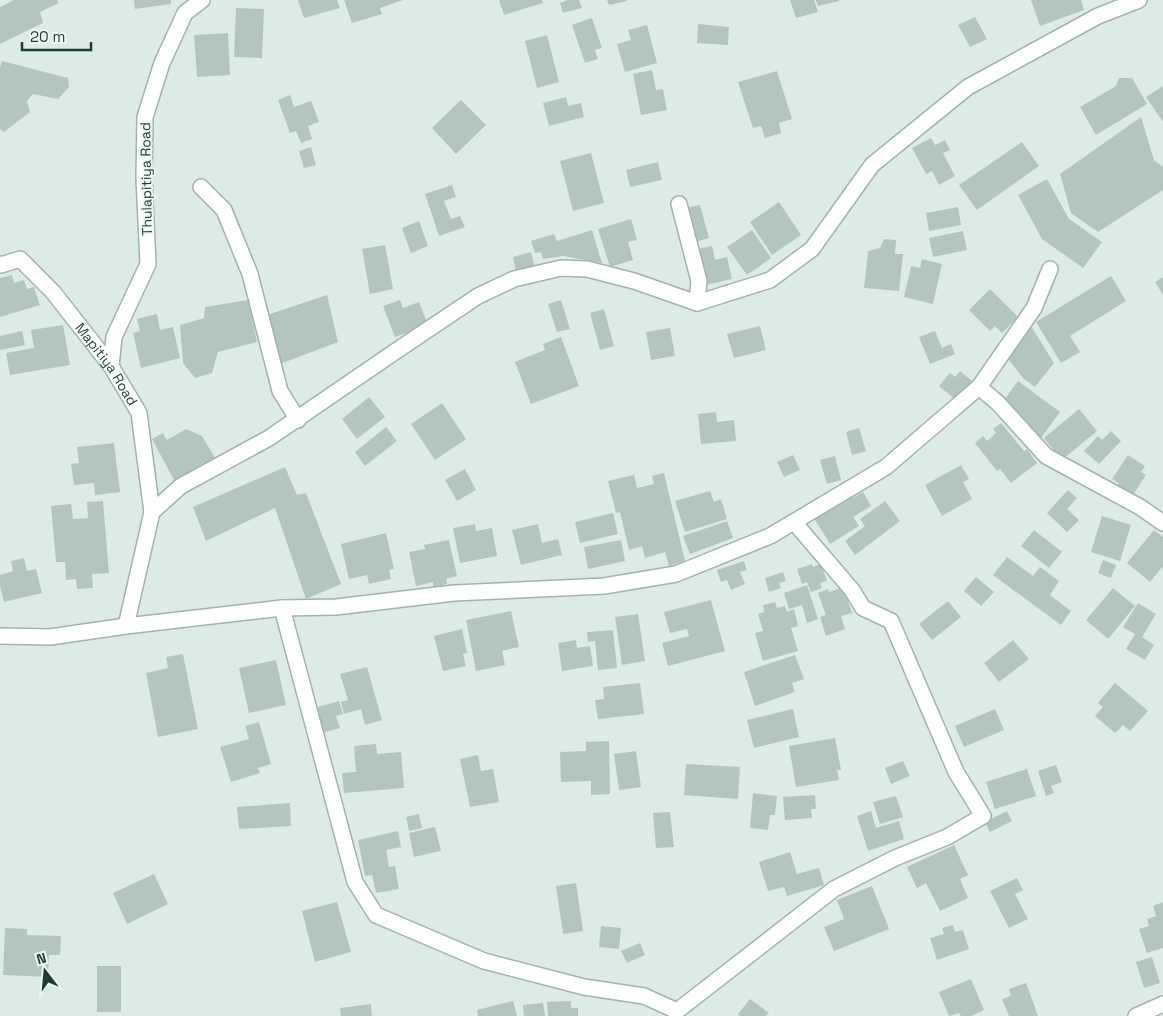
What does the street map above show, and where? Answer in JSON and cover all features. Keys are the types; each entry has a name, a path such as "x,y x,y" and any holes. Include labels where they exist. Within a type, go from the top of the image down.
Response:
{"street":[{"name":"Thulapitiya Road","path":"110,366 114,336 148,264 144,178 145,117 162,63 185,12 202,0"},
{"path":"126,626 152,512 182,486 270,438 478,296 514,279 561,268 587,269 634,281 697,303 770,280 812,249 872,165 968,87 1098,16 1139,0"},
{"path":"201,187 224,210 250,274 280,391 298,420"},
{"path":"679,204 699,281 697,303"},
{"name":"Mapitiya Road","path":"0,264 20,259 53,292 110,366 139,413 152,512"},
{"path":"0,636 50,637 282,608 336,607 454,594 613,585 676,574 770,536 886,467 978,387 1034,308 1050,269"},
{"path":"978,387 998,404 1046,456 1132,503 1163,523"},
{"path":"282,608 355,882 376,915 484,961 584,987 644,996 677,1011 834,889 895,858 947,837 983,816 956,772 891,621 862,608 852,590 794,522"},
{"path":"1136,1016 1163,1004"}],"building":[{"path":"14,0 57,0 59,3 40,12 43,23 0,44 0,7"},
{"path":"134,0 171,0 171,4 135,9"},
{"path":"298,0 337,0 340,8 304,18"},
{"path":"344,0 403,0 380,8 382,14 352,23"},
{"path":"499,0 542,0 543,3 504,15"},
{"path":"568,0 579,0 582,8 563,13 560,3"},
{"path":"607,0 627,0 627,1 609,5"},
{"path":"790,0 814,0 818,12 796,18"},
{"path":"816,0 839,0 839,1 818,6"},
{"path":"1031,0 1081,0 1084,10 1040,26"},
{"path":"236,8 264,9 262,58 234,57"},
{"path":"975,17 987,39 970,47 958,25"},
{"path":"592,18 602,48 595,50 598,59 585,63 572,25"},
{"path":"698,24 729,27 728,45 697,43"},
{"path":"647,25 657,63 625,72 617,44 631,40 628,30"},
{"path":"228,33 230,75 197,77 194,35"},
{"path":"547,35 559,82 537,88 525,41"},
{"path":"2,61 68,78 69,87 58,99 33,94 27,101 30,112 4,132 0,129 0,67"},
{"path":"652,70 656,90 663,89 667,110 641,115 633,74"},
{"path":"777,71 792,119 779,123 781,133 765,138 761,126 753,128 738,82"},
{"path":"1119,78 1132,78 1147,104 1096,135 1080,107 1116,86"},
{"path":"1163,86 1163,122 1146,97"},
{"path":"290,95 294,107 311,101 319,122 308,126 312,139 301,143 296,131 290,133 278,100"},
{"path":"566,97 568,106 581,103 584,117 549,126 543,103"},
{"path":"461,100 486,125 456,154 432,128"},
{"path":"1141,117 1154,160 1163,167 1163,190 1098,232 1071,213 1060,174"},
{"path":"931,138 935,145 945,140 950,150 943,153 955,176 939,185 932,171 926,174 912,148"},
{"path":"1022,142 1039,166 977,210 959,185"},
{"path":"311,147 316,165 304,168 299,151"},
{"path":"591,153 604,203 573,211 560,161"},
{"path":"658,162 662,180 630,187 626,170"},
{"path":"1047,179 1069,219 1102,242 1083,268 1042,239 1018,195"},
{"path":"452,185 456,197 444,201 451,219 460,216 465,227 439,236 425,194"},
{"path":"779,202 801,235 772,255 750,222"},
{"path":"700,205 709,238 695,242 686,208"},
{"path":"958,207 961,225 929,231 926,213"},
{"path":"631,219 637,240 628,242 633,260 610,267 598,229"},
{"path":"419,221 428,246 411,253 402,228"},
{"path":"592,230 602,263 563,256 543,259 541,252 535,253 531,241 554,234 557,241"},
{"path":"752,230 771,258 747,275 727,247"},
{"path":"963,231 967,250 933,257 929,238"},
{"path":"884,239 896,240 895,254 903,254 899,291 864,288 868,251 880,248"},
{"path":"385,245 393,289 370,294 362,249"},
{"path":"712,246 715,260 727,257 732,279 705,285 698,249"},
{"path":"531,252 536,272 516,272 513,257"},
{"path":"922,259 942,264 933,304 904,297 911,266 920,268"},
{"path":"12,275 14,283 24,280 27,289 34,287 40,305 0,317 0,278"},
{"path":"1111,276 1126,301 1070,336 1080,352 1061,363 1036,322"},
{"path":"1163,277 1163,295 1155,282"},
{"path":"990,289 1018,317 1002,333 995,326 990,331 969,310"},
{"path":"327,295 338,342 280,364 264,316"},
{"path":"248,300 257,342 218,352 212,373 195,378 183,363 180,325 204,318 205,307"},
{"path":"400,300 403,308 419,302 428,325 395,337 383,306"},
{"path":"561,300 570,329 557,332 548,304"},
{"path":"604,309 614,346 600,350 590,313"},
{"path":"157,314 160,330 173,327 180,358 141,368 133,333 140,331 137,319"},
{"path":"1029,323 1054,363 1035,387 1023,378 1009,360 1009,350"},
{"path":"63,325 70,365 10,375 6,353 34,348 31,330"},
{"path":"760,326 766,350 734,358 727,334"},
{"path":"670,328 675,356 651,360 646,332"},
{"path":"22,331 25,345 0,350 0,336"},
{"path":"935,331 942,348 951,344 955,354 930,364 919,337"},
{"path":"561,337 579,386 531,404 515,362 545,350 543,344"},
{"path":"960,371 972,381 956,400 939,386 950,373 955,377"},
{"path":"1018,381 1060,412 1041,438 1019,422 1004,400"},
{"path":"369,397 385,417 357,439 342,419"},
{"path":"442,403 466,439 435,460 411,424"},
{"path":"1079,409 1097,431 1062,460 1044,438"},
{"path":"716,412 717,422 734,420 736,441 701,444 698,414"},
{"path":"1001,423 1024,451 1005,466 1027,449 1037,463 1011,483 1000,469 997,471 975,443 983,436 987,441 996,433 993,429"},
{"path":"386,427 397,441 365,466 355,452"},
{"path":"859,428 866,451 852,455 846,432"},
{"path":"186,429 202,436 215,458 174,480 152,439 163,433 167,440"},
{"path":"1111,431 1121,441 1099,464 1084,451 1098,436 1102,440"},
{"path":"114,443 120,492 95,495 94,483 74,485 71,464 79,463 77,447"},
{"path":"793,455 800,470 784,477 777,462"},
{"path":"1128,455 1145,466 1141,472 1146,475 1131,498 1116,488 1119,483 1112,479"},
{"path":"835,456 841,480 827,484 820,460"},
{"path":"961,465 969,479 963,482 972,499 942,516 925,485"},
{"path":"285,467 297,495 306,493 341,584 306,599 275,508 206,541 193,507"},
{"path":"465,469 476,490 457,501 445,480"},
{"path":"664,473 685,561 669,566 665,552 645,558 642,546 629,550 620,512 616,513 608,481 634,475 637,488 654,484 652,476"},
{"path":"1068,490 1077,498 1067,509 1079,520 1067,532 1047,513"},
{"path":"710,491 714,502 721,499 727,519 685,532 675,501"},
{"path":"863,492 871,506 853,517 859,526 830,544 812,515 850,493 853,498"},
{"path":"103,501 109,573 92,574 93,588 77,589 76,579 66,580 65,562 56,562 51,506 71,504 73,519 88,518 87,502"},
{"path":"885,501 900,521 855,555 845,541 865,526 860,519"},
{"path":"613,513 618,534 580,543 575,522"},
{"path":"1102,516 1131,525 1120,561 1091,552"},
{"path":"727,521 733,538 690,554 683,536"},
{"path":"475,524 476,531 492,528 497,556 460,563 453,528"},
{"path":"538,524 542,543 558,539 562,555 521,565 512,530"},
{"path":"1034,530 1062,552 1049,568 1021,546"},
{"path":"1154,530 1163,537 1163,566 1150,582 1127,563"},
{"path":"386,533 394,569 389,570 391,579 369,584 367,575 349,579 341,544"},
{"path":"449,540 457,576 446,579 447,584 433,587 433,582 416,586 409,552 425,549 424,545"},
{"path":"621,540 625,561 588,569 584,547"},
{"path":"1007,557 1033,576 1040,567 1059,581 1050,595 1071,611 1061,625 993,575"},
{"path":"24,558 27,571 36,569 42,593 4,602 0,586 0,575 13,571 11,561"},
{"path":"1103,560 1116,565 1111,578 1098,573"},
{"path":"744,561 747,570 740,572 745,584 731,590 727,580 721,582 717,570"},
{"path":"812,564 813,567 821,564 827,581 820,583 822,588 811,592 807,582 802,584 797,569"},
{"path":"783,572 786,581 779,583 781,588 769,592 765,578"},
{"path":"976,577 994,592 981,606 964,591"},
{"path":"807,585 818,619 807,623 802,605 789,609 784,593"},
{"path":"843,587 852,613 841,616 845,629 826,636 820,617 826,615 818,593 828,589 829,592"},
{"path":"1113,588 1135,606 1108,639 1086,620"},
{"path":"711,600 725,651 668,666 662,643 689,636 687,629 670,633 664,612"},
{"path":"948,601 961,617 932,640 919,624"},
{"path":"775,602 777,608 785,606 787,612 794,609 798,626 791,628 798,651 763,661 755,633 763,631 758,614 764,612 763,605"},
{"path":"1138,603 1156,614 1142,637 1154,645 1145,660 1126,649 1135,634 1123,627"},
{"path":"511,611 519,647 502,651 505,665 476,671 466,620"},
{"path":"638,614 645,661 622,665 615,617"},
{"path":"462,629 467,653 463,654 466,666 443,671 434,636"},
{"path":"613,630 617,668 598,670 595,641 588,642 587,632"},
{"path":"576,640 577,648 590,646 593,666 562,671 558,643"},
{"path":"1013,640 1029,659 999,682 984,663"},
{"path":"183,654 198,729 158,737 146,673 168,668 166,657"},
{"path":"795,655 804,679 792,683 795,692 755,706 744,672"},
{"path":"276,660 286,705 249,713 239,668"},
{"path":"367,667 382,720 365,725 361,709 344,714 341,702 348,700 340,674"},
{"path":"640,683 644,714 598,719 595,700 604,699 603,687"},
{"path":"1115,683 1148,711 1130,731 1123,725 1115,733 1095,716 1103,707 1098,703"},
{"path":"339,701 343,714 336,716 340,728 318,734 311,709"},
{"path":"793,709 799,737 754,748 747,720"},
{"path":"995,709 1004,730 964,747 955,726"},
{"path":"259,722 271,764 258,768 260,773 231,782 220,747 249,739 245,726"},
{"path":"835,738 841,770 837,770 839,780 796,787 789,746"},
{"path":"609,741 610,794 591,795 591,781 561,782 560,752 586,751 586,742"},
{"path":"376,744 377,754 401,752 404,788 344,793 342,773 356,772 354,746"},
{"path":"636,751 641,787 619,790 614,754"},
{"path":"478,755 481,771 493,769 499,802 470,807 460,759"},
{"path":"903,761 910,776 891,784 885,768"},
{"path":"686,764 740,767 738,799 684,795"},
{"path":"1056,765 1062,782 1051,786 1054,793 1046,796 1038,771"},
{"path":"1027,769 1036,796 995,809 986,782"},
{"path":"753,793 777,796 775,815 770,815 768,830 750,828"},
{"path":"815,795 816,809 811,809 812,818 785,820 783,797"},
{"path":"896,796 903,817 880,824 873,802"},
{"path":"290,803 291,826 239,829 237,807"},
{"path":"871,811 876,828 899,821 904,839 868,851 857,816"},
{"path":"1007,811 1012,821 990,832 985,822"},
{"path":"670,812 674,847 656,848 653,813"},
{"path":"419,814 422,828 409,831 406,817"},
{"path":"435,827 441,851 414,857 409,833"},
{"path":"398,831 401,847 386,850 389,867 395,866 399,889 376,893 372,875 365,876 358,840"},
{"path":"954,845 968,875 960,879 968,898 940,911 926,883 917,888 907,867"},
{"path":"790,852 797,874 819,868 824,885 787,896 784,887 768,891 759,862"},
{"path":"154,874 168,904 127,924 113,893"},
{"path":"1017,878 1023,890 1015,894 1028,919 1009,928 990,891"},
{"path":"576,883 583,931 563,934 556,886"},
{"path":"872,886 889,929 834,951 824,927 844,919 837,900"},
{"path":"337,902 351,952 315,962 302,911"},
{"path":"1163,902 1163,948 1147,953 1139,929 1149,926 1147,919 1156,916 1153,906"},
{"path":"953,925 955,932 963,930 969,949 937,960 930,938 944,934 942,928"},
{"path":"601,926 621,928 619,949 599,947"},
{"path":"5,928 27,929 27,935 61,936 60,955 49,955 48,977 3,975"},
{"path":"640,943 645,955 627,963 621,951"},
{"path":"1152,957 1160,983 1144,988 1136,962"},
{"path":"97,966 121,966 121,1012 97,1012"},
{"path":"971,979 984,1010 971,1016 961,1016 959,1013 949,1016 939,992"},
{"path":"1026,983 1038,1016 1009,1016 1002,999 1011,996 1009,989"},
{"path":"750,999 769,1013 766,1016 740,1016 738,1014"},
{"path":"513,1001 517,1016 478,1016 477,1010"},
{"path":"571,1001 571,1008 578,1008 578,1016 548,1016 547,1002"},
{"path":"543,1003 545,1016 524,1016 523,1005"},
{"path":"371,1004 372,1016 341,1016 340,1008"}]}
